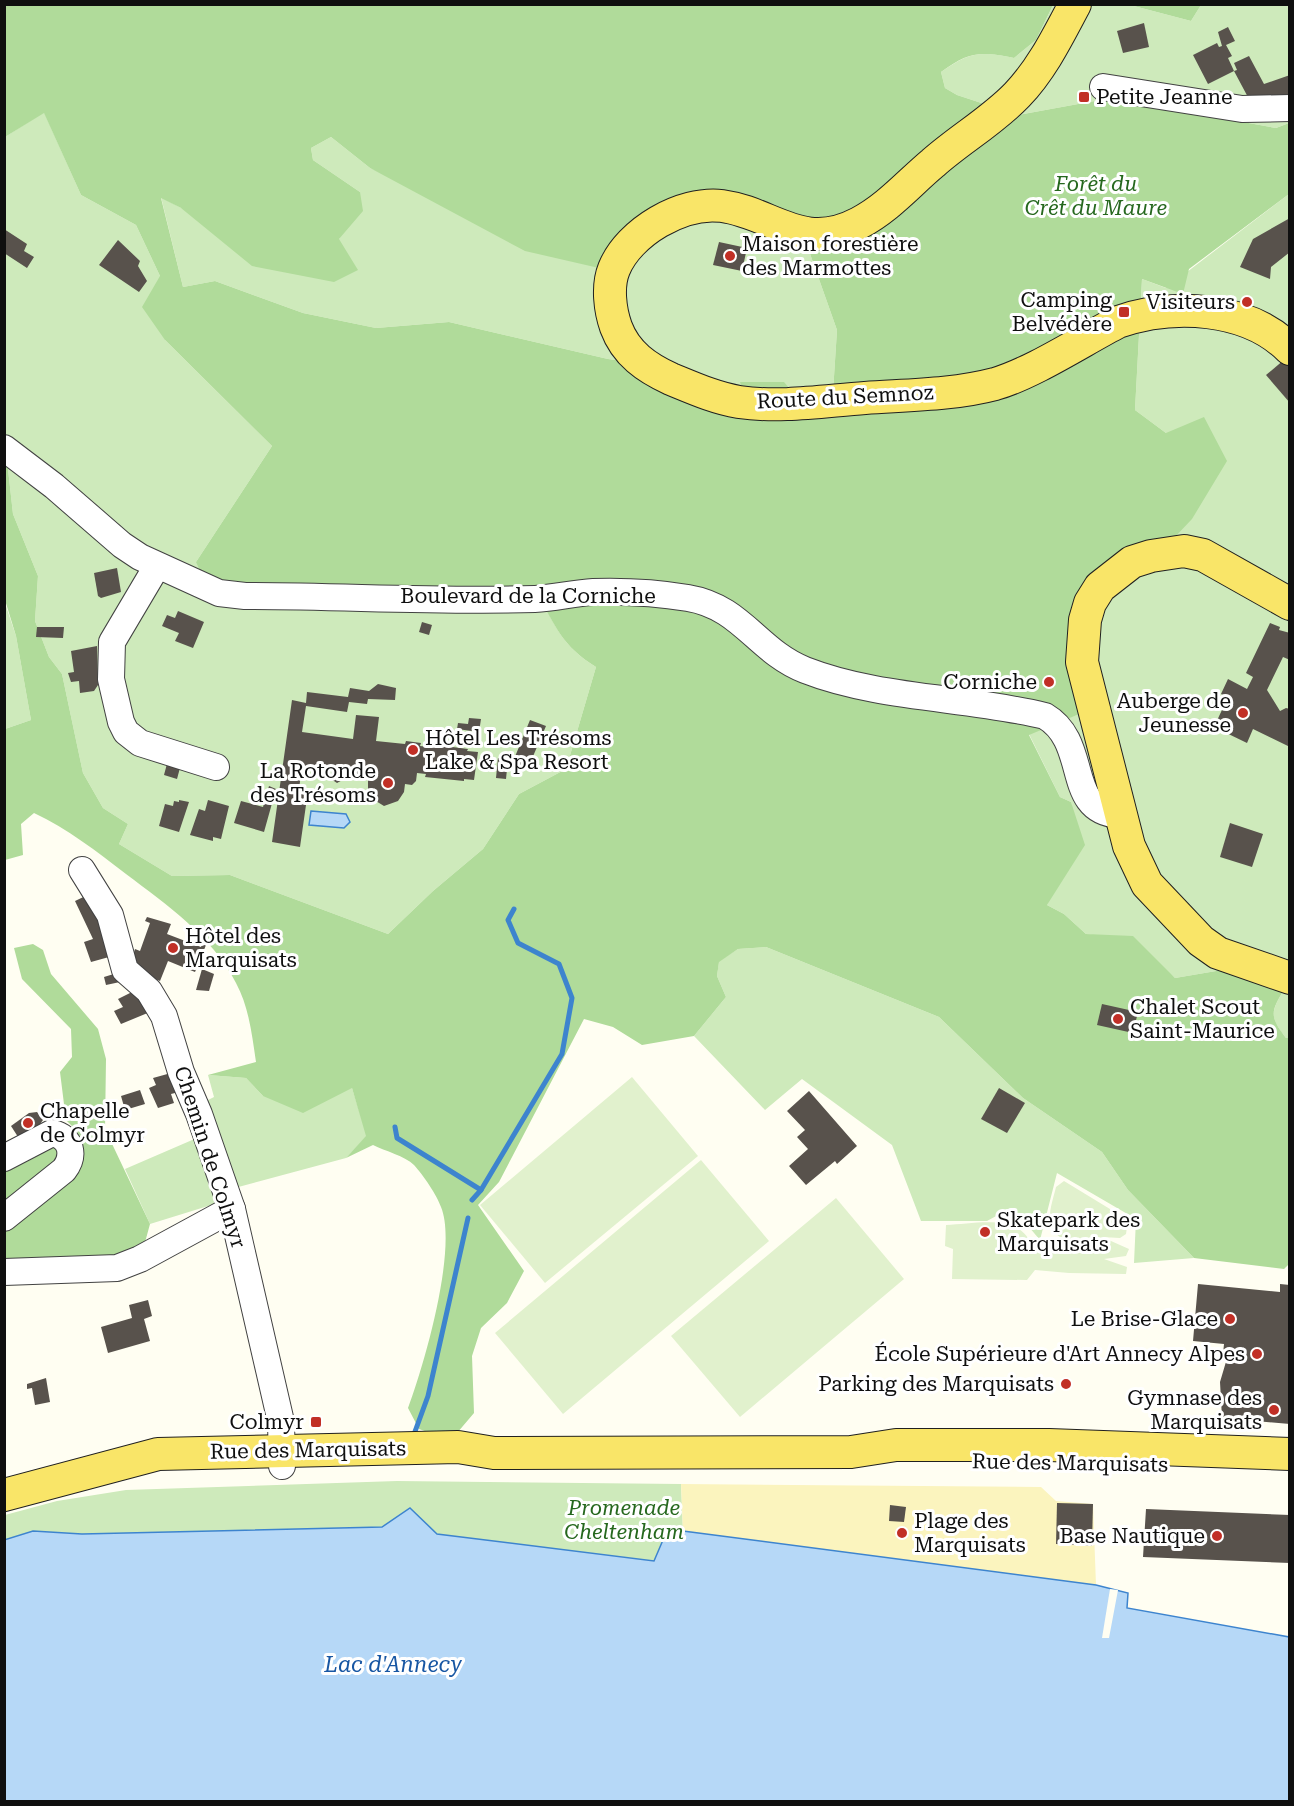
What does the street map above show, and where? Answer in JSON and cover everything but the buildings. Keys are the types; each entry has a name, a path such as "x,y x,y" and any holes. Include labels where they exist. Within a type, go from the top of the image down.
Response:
{"main road":[{"name":"Route du Semnoz","path":"1075,4 1052,47 1016,96 954,145 878,211 857,224 826,233 803,234 776,226 747,213 722,206 705,206 677,214 647,230 630,245 612,271 609,303 619,336 641,362 656,372 724,399 766,404 959,392 999,383 1118,322 1137,315 1168,312 1209,313 1245,320 1278,338 1290,349"},
{"path":"1290,604 1218,562 1185,551 1151,556 1132,562 1100,587 1090,603 1085,620 1082,662 1129,846 1147,885 1201,941 1227,957 1290,978"},
{"name":"Rue des Marquisats","path":"4,1495 68,1477 124,1465 154,1470 282,1458 458,1447 494,1453 851,1452 896,1445 1049,1445 1290,1454"},
{"name":"Rue des Marquisats","path":"851,1452 898,1461 1050,1461 1290,1470"}],"street":[{"path":"1103,87 1242,109 1290,108"},
{"name":"Boulevard de la Corniche","path":"4,448 54,486 122,545 157,566 219,593 534,599 592,592 632,593 698,601 718,606 734,616 766,648 806,670 853,683 1045,716 1057,723 1065,733 1073,750 1084,793 1090,803 1098,811 1120,815"},
{"path":"157,566 112,642 111,679 122,722 126,732 140,743 216,766"},
{"name":"Chemin de Colmyr","path":"82,870 110,915 125,970 149,991 164,1016 181,1072 199,1114 232,1209 280,1422 282,1458"},
{"path":"4,1158 52,1134 61,1135 67,1141 72,1155 71,1162 64,1170 4,1218"},
{"path":"4,1272 117,1268 140,1259 232,1209"}],"green space":[{"name":"Forêt du Crêt du Maure","path":"5,4 1053,5 1036,40 1014,58 983,54 959,60 941,72 945,88 957,95 1018,115 1111,98 1276,128 1289,123 1289,194 1189,269 1183,294 1142,279 1135,410 1166,433 1204,417 1227,461 1192,519 1173,539 1098,575 1089,710 1029,735 1060,797 1071,802 1085,845 1047,905 1064,914 1086,934 1133,936 1175,978 1222,970 1284,990 1276,1004 1274,1014 1277,1025 1286,1038 1289,1038 1289,1264 1284,1269 1194,1258 1128,1190 1102,1152 1023,1098 939,1017 766,947 738,949 719,962 717,976 726,997 694,1036 642,1045 613,1027 584,1019 499,1182 478,1205 524,1271 507,1303 481,1328 472,1356 474,1413 457,1433 436,1435 419,1429 408,1408 430,1337 442,1278 445,1250 445,1226 441,1207 425,1180 410,1162 373,1145 346,1158 366,1136 352,1088 303,1113 263,1096 246,1078 208,1075 256,1062 247,1011 236,983 214,950 157,898 82,841 34,813 21,824 23,855 5,860 5,729 31,720 16,636 5,600 5,457 13,514 38,576 35,621 49,657 62,674 83,773 103,808 128,824 119,844 172,876 230,875 388,934 433,891 483,849 519,794 566,769 596,667 567,643 537,593 224,585 202,575 196,562 272,446 165,340 142,307 160,276 136,225 81,195 44,113 5,137","holes":["331,137 370,168 525,251 612,271 705,206 803,234 837,330 833,392 794,394 784,382 740,382 743,391 665,367 608,359 449,322 376,328 303,313 215,281 183,287 161,198 181,208 252,266 334,282 358,270 339,239 363,211 360,192 313,160 311,148"]},
{"path":"1201,4 1191,21 1130,5"},
{"path":"1053,5 1130,5 1191,21 1201,5 1289,5 1289,123 1276,128 1111,98 1018,115 957,95 945,88 941,72 960,60 983,54 1014,58 1036,40"},
{"path":"44,112 81,195 136,225 160,276 165,340 272,446 196,562 538,593 555,626 567,643 596,667 566,769 519,794 483,849 433,891 388,934 230,875 172,876 119,844 128,824 103,808 83,773 62,674 49,657 35,621 38,576 13,514 5,457 5,137"},
{"path":"331,137 370,168 587,264 612,271 677,214 803,234 837,330 833,392 743,392 665,367 608,359 449,322 376,328 303,313 215,281 183,287 161,197 181,208 339,239 360,192 313,160 311,148"},
{"path":"1289,194 1289,1038 1286,1038 1277,1025 1274,1015 1276,1004 1284,990 1222,970 1175,978 1154,960 1107,937 1086,934 1064,914 1047,905 1073,813 1071,802 1060,797 1029,734 1089,710 1076,646 1166,433 1135,410 1142,279 1166,288"},
{"path":"4,600 16,636 31,720 5,729"},
{"path":"33,944 43,950 51,974 98,1029 106,1059 105,1129 150,1224 144,1246 111,1258 5,1274 5,1167 45,1145 59,1147 78,1132 66,1120 60,1072 72,1057 71,1029 22,979 14,948"},
{"path":"766,947 939,1017 1023,1098 1102,1152 1128,1190 1194,1258 1134,1263 1136,1219 1057,1173 1040,1240 1023,1220 998,1215 987,1221 921,1221 892,1145 802,1079 765,1110 694,1036 726,997 717,976 719,961 738,949"},
{"path":"208,1075 246,1078 263,1096 352,1088 367,1136 346,1158 231,1189 221,1202 150,1224 125,1169 213,1131 204,1102 214,1097"},
{"path":"632,1077 698,1156 545,1283 480,1205"},
{"path":"701,1160 769,1241 563,1414 495,1333"},
{"name":"Skatepark des Marquisats","path":"1064,1181 1128,1220 1126,1234 1120,1238 1102,1237 1129,1249 1126,1256 1104,1259 1127,1267 1126,1274 1035,1270 1027,1280 952,1279 953,1249 945,1246 946,1225 985,1222 1009,1225 1028,1237 1033,1249 1057,1253 1104,1252 1064,1240 1052,1228 1050,1216 1056,1187"},
{"path":"836,1198 904,1279 740,1417 671,1336"},
{"name":"Promenade Cheltenham","path":"397,1481 681,1484 683,1531 669,1526 654,1561 437,1534 410,1508 382,1527 82,1534 33,1531 5,1540 5,1515 57,1501 126,1490"}],"sand":[{"name":"Plage des Marquisats","path":"681,1484 1041,1487 1056,1501 1093,1504 1096,1585 683,1531"}],"water":[{"path":"311,811 346,814 350,822 344,828 309,825"},
{"name":"Lac d'Annecy","path":"410,1508 437,1534 654,1561 669,1526 683,1531 1096,1585 1128,1593 1127,1608 1289,1637 1289,1801 5,1801 4,1540 33,1531 82,1534 382,1527"}],"pier":[{"path":"1110,1589 1118,1590 1109,1638 1102,1638"}],"waterway":[{"path":"472,1200 481,1190 562,1054 572,998 559,964 518,943 508,920 514,909"},
{"path":"395,1127 397,1138 481,1190"},
{"path":"413,1437 428,1396 468,1218"}],"place":[{"name":"Petite Jeanne","path":"1084,97"},
{"name":"Maison forestière des Marmottes","path":"730,256"},
{"name":"Visiteurs","path":"1247,302"},
{"name":"Camping Belvédère","path":"1124,312"},
{"name":"Corniche","path":"1049,682"},
{"name":"Auberge de Jeunesse","path":"1243,713"},
{"name":"Hôtel Les Trésoms Lake & Spa Resort","path":"413,750"},
{"name":"La Rotonde des Trésoms","path":"388,783"},
{"name":"Hôtel des Marquisats","path":"173,948"},
{"name":"Chalet Scout Saint-Maurice","path":"1118,1019"},
{"name":"Chapelle de Colmyr","path":"28,1123"},
{"name":"Skatepark des Marquisats","path":"985,1232"},
{"name":"Le Brise-Glace","path":"1230,1319"},
{"name":"École Supérieure d'Art Annecy Alpes","path":"1257,1354"},
{"name":"Parking des Marquisats","path":"1066,1384"},
{"name":"Gymnase des Marquisats","path":"1274,1410"},
{"name":"Colmyr","path":"316,1422"},
{"name":"Plage des Marquisats","path":"902,1533"},
{"name":"Base Nautique","path":"1217,1536"}]}
